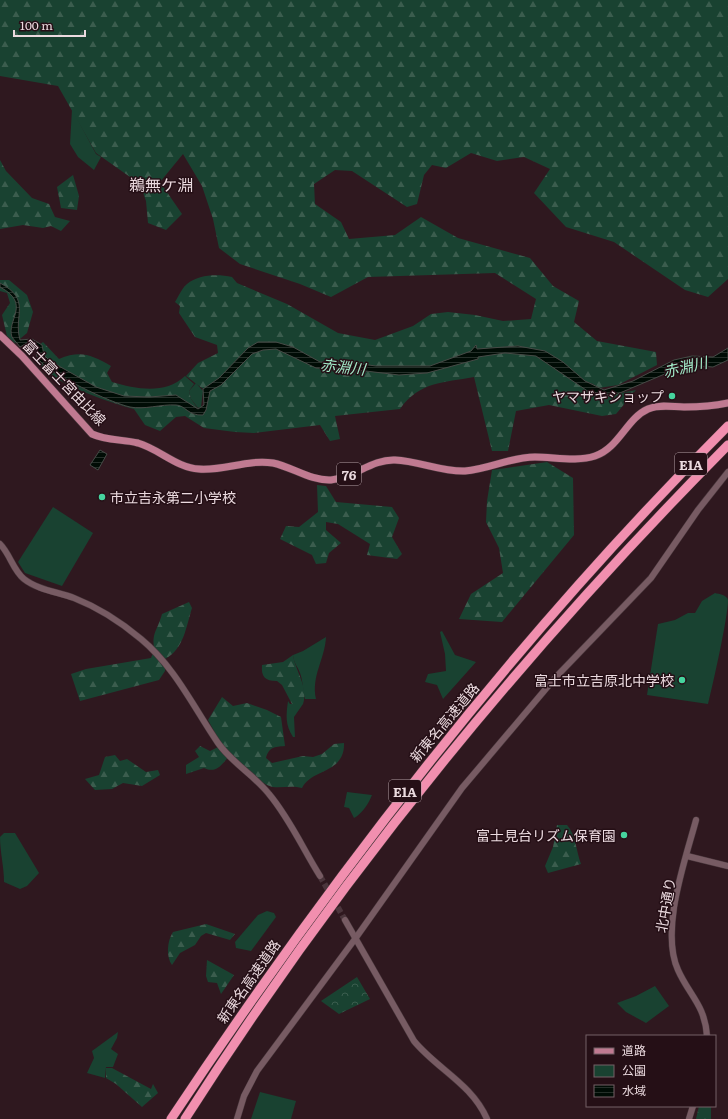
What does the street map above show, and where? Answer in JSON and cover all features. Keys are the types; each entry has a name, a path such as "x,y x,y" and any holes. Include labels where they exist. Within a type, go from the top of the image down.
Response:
{"highway":[{"name":"新東名高速道路","path":"171,1119 258,989 397,801 440,746 557,609 655,501 728,426"},
{"name":"新東名高速道路","path":"185,1119 315,929 379,844 450,754 568,616 665,509 728,445"}],"main road":[{"name":"富士富士宮由比線","path":"0,335 22,356 92,434 108,439 139,443 184,466 200,470 261,462 329,480 341,478 374,463 386,460 460,471 474,470 525,458 585,458 596,456 608,449 647,410 662,407 707,406 728,402"}],"street":[{"path":"238,1119 244,1096 256,1071 355,939 462,788 556,678 651,578 698,510 728,472"},
{"path":"0,544 20,575 25,580 75,599 105,614 140,638 152,649 191,699 218,743 231,758 254,778 279,806 320,876"},
{"name":"北中通り","path":"696,820 672,919 671,944 678,971 703,1012 707,1035"},
{"path":"687,856 728,866"},
{"path":"345,920 355,939 372,964 414,1041 422,1051 457,1079 474,1097 487,1119"},
{"path":"690,1119 693,1107"}],"green space":[{"path":"0,0 728,0 728,279 708,297 685,290 614,242 566,227 534,193 550,169 524,157 497,161 471,153 446,168 432,165 424,175 417,204 407,207 352,171 335,170 314,184 315,204 341,222 349,239 395,235 421,217 458,238 530,258 553,286 579,301 574,322 597,341 656,352 657,365 618,385 599,388 532,353 582,387 605,396 636,390 616,414 602,416 549,405 516,411 508,451 492,451 474,377 442,382 424,388 408,400 400,409 335,416 340,439 330,441 320,425 254,433 235,432 204,428 185,416 176,417 160,431 145,425 134,409 84,392 70,386 47,372 38,363 37,355 39,345 43,342 59,359 80,354 98,359 111,366 107,373 112,382 131,387 150,389 169,386 185,376 194,384 189,391 191,399 200,412 209,396 207,392 186,376 198,363 218,353 217,345 195,337 179,313 180,306 175,302 185,286 197,278 215,275 232,277 237,283 287,304 338,333 375,340 413,326 431,314 448,312 475,315 503,321 531,319 536,299 495,273 368,277 331,297 300,284 240,264 219,248 213,219 202,186 183,154 160,182 182,214 166,230 148,223 146,201 140,184 96,153 58,86 0,76"},
{"path":"72,109 96,154 101,157 94,170 78,157 70,144"},
{"path":"0,160 6,171 32,198 49,204 55,217 70,221 61,231 51,226 43,228 23,225 0,229"},
{"path":"73,175 79,196 77,210 61,208 57,187"},
{"path":"0,280 9,280 27,295 33,312 27,333 15,343 7,336 2,315 10,303 7,293 0,291"},
{"path":"196,383 203,391 201,407 198,408 191,399 189,391"},
{"path":"547,462 573,478 574,535 502,622 459,619 471,594 503,573 499,548 486,522 487,501 492,470"},
{"path":"317,485 326,486 336,502 392,507 399,518 392,537 402,554 397,559 367,555 370,544 338,524 326,522 326,530 341,543 329,553 326,563 316,564 312,555 280,539 286,526 299,527 318,512"},
{"path":"53,507 93,533 62,586 25,573 18,562"},
{"path":"715,593 725,596 728,600 717,667 708,704 647,695 658,624 675,620 688,613 695,613 702,601"},
{"path":"189,602 192,608 186,630 176,649 165,659 165,671 159,680 80,701 71,674 86,669 151,658 154,649 154,636 162,614"},
{"path":"442,631 455,655 476,662 443,699 437,685 425,682 428,674 446,671 445,654 440,632"},
{"path":"326,637 315,683 316,699 305,699 301,676 293,655 303,651"},
{"path":"293,655 303,685 303,704 292,704 282,685 277,681 265,678 262,673 262,665 283,662"},
{"path":"222,697 233,706 247,703 281,717 285,746 275,747 270,750 266,758 272,763 303,756 313,757 322,754 334,744 344,743 343,753 334,766 313,777 302,788 273,787 268,785 257,778 230,755 222,765 216,769 209,770 204,768 186,774 186,765 199,757 195,751 200,746 210,751 222,745 208,720"},
{"path":"288,701 290,704 303,704 294,717 295,737 293,737 290,733 287,724"},
{"path":"115,755 120,761 127,759 146,772 158,770 160,775 142,786 123,783 112,789 95,790 85,779 99,775 105,757"},
{"path":"347,792 372,795 365,808 354,818 349,808 344,807"},
{"path":"557,825 567,825 570,829 581,864 548,873 545,866 553,847"},
{"path":"4,833 15,833 39,873 27,886 20,889 4,882 0,837"},
{"path":"267,911 274,913 276,917 251,951 236,948 235,942 258,915"},
{"path":"206,924 235,934 230,940 206,933 201,936 195,945 180,953 172,965 169,958 168,949 169,940 173,932"},
{"path":"207,960 234,975 221,994 217,983 208,982 206,976"},
{"path":"357,977 370,999 339,1014 321,1001"},
{"path":"655,986 669,1006 646,1023 626,1012 617,1003 636,996"},
{"path":"118,1032 117,1038 111,1049 118,1054 113,1067 106,1067 105,1078 87,1073 94,1058 92,1051"},
{"path":"106,1068 112,1068 151,1089 153,1084 158,1093 142,1107 116,1084 106,1078"},
{"path":"260,1092 296,1101 291,1119 251,1119"},
{"path":"699,1107 711,1107 711,1119 696,1119"}],"water":[{"name":"赤淵川","path":"0,283 10,289 19,302 18,331 20,340 32,339 42,345 44,355 50,361 96,387 124,396 149,397 176,395 198,409 204,405 203,389 219,378 248,348 258,342 276,342 293,347 320,362 346,362 376,366 430,366 471,351 476,345 477,349 518,346 545,351 563,362 585,381 604,390 633,381 674,360 692,356 713,357 728,348 728,360 713,367 686,365 615,395 589,392 536,356 505,353 478,357 478,359 427,373 399,375 349,369 316,368 276,349 263,350 252,354 221,385 210,391 206,410 203,415 198,415 179,405 141,408 130,407 109,400 55,373 38,359 35,346 27,343 20,347 12,337 12,324 16,312 15,300 9,293 0,287"},
{"path":"100,450 107,454 98,470 90,465"}],"tunnel":[{"path":"320,876 345,920"}],"place":[{"name":"ヤマザキショップ","path":"672,396"},
{"name":"市立吉永第二小学校","path":"102,497"},
{"name":"富士市立吉原北中学校","path":"682,680"},
{"name":"富士見台リズム保育園","path":"624,835"}],"district":[{"name":"鵜無ケ淵","path":"161,184"}]}
